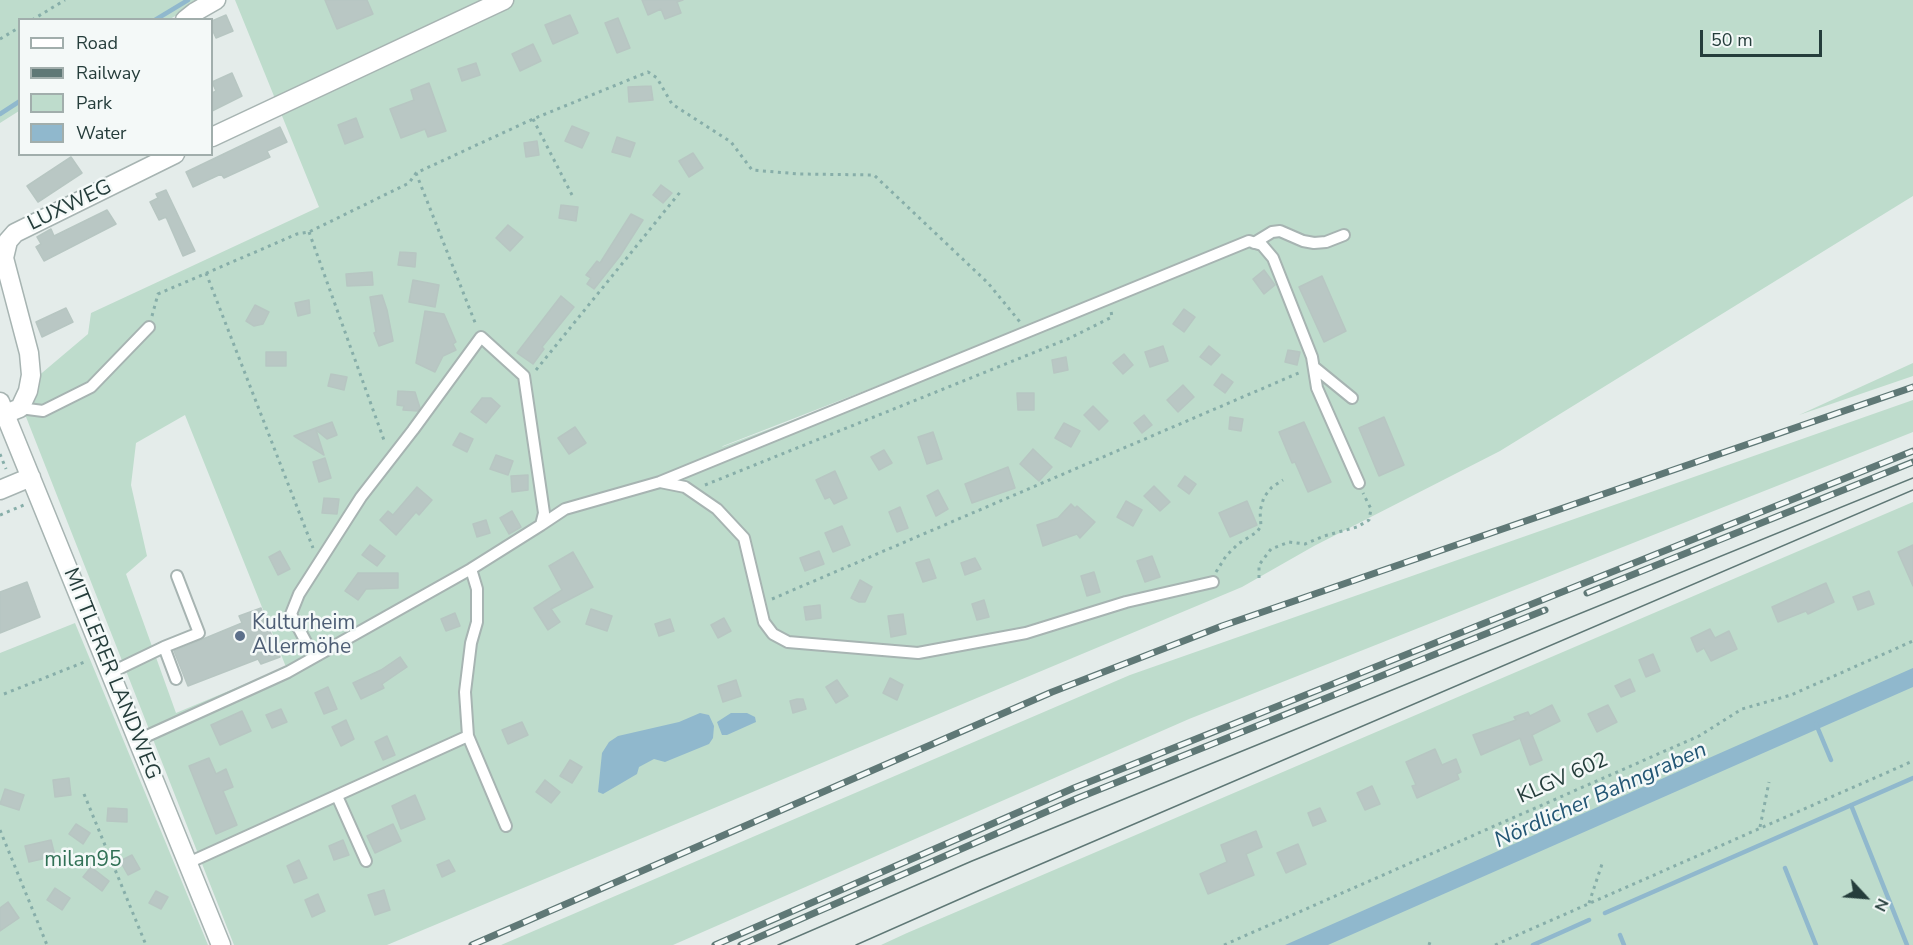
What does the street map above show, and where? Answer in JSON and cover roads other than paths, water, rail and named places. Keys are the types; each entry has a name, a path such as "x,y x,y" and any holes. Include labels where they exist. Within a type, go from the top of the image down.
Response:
{"street":[{"path":"188,18 216,0"},
{"path":"213,137 504,0"},
{"name":"LUXWEG","path":"8,408 28,391 31,375 29,353 4,258 8,241 15,232 171,156"},
{"name":"MITTLERER LANDWEG","path":"8,408 31,477 221,945"},
{"path":"0,490 31,477"}],"lane":[{"path":"1254,243 1272,232 1280,231 1314,243 1326,242 1344,235"},
{"path":"138,740 288,672 471,569 565,509 660,482 1249,241 1262,245 1273,258 1312,357 1317,388 1359,483"},
{"path":"8,408 44,411 91,387 149,327"},
{"path":"314,657 291,614 299,594 361,497 481,337 524,376 544,513 541,525"},
{"path":"1314,367 1352,398"},
{"path":"660,482 685,487 717,509 744,538 764,622 773,633 788,642 918,653 1026,633 1126,602 1213,582"},
{"path":"471,569 477,589 477,622 471,643 465,692 468,736 506,826"},
{"path":"110,673 199,633 177,576"},
{"path":"164,647 176,679"},
{"path":"188,863 468,736"},
{"path":"337,796 366,861"}],"water":[{"path":"1913,668 1913,687 1328,945 1285,945"},
{"path":"700,713 709,715 714,726 713,738 709,744 665,762 654,759 639,767 637,774 603,794 598,792 602,753 609,742 618,736 679,722"},
{"path":"731,713 747,713 755,717 756,722 722,735 717,722"}],"waterway":[{"path":"158,18 188,0"},
{"path":"0,114 18,102"},
{"path":"1816,724 1831,760"},
{"path":"1605,913 1913,778"},
{"path":"1851,805 1907,945"},
{"path":"1785,868 1816,945"},
{"path":"1533,945 1589,920"},
{"path":"1620,935 1624,945"}],"tram line":[{"path":"778,945 972,861 1913,478"},
{"path":"856,945 1913,490"}],"railway":[{"path":"472,945 1052,692 1222,626 1913,387"},
{"path":"715,945 1074,788 1913,451"},
{"path":"1587,593 1913,462"},
{"path":"741,945 1078,798 1545,610"}],"place":[{"name":"Kulturheim Allermöhe","path":"240,636"}],"water label":[{"name":"Nördlicher Bahngraben","path":"1601,796"}],"park label":[{"name":"milan95","path":"83,861"}]}
